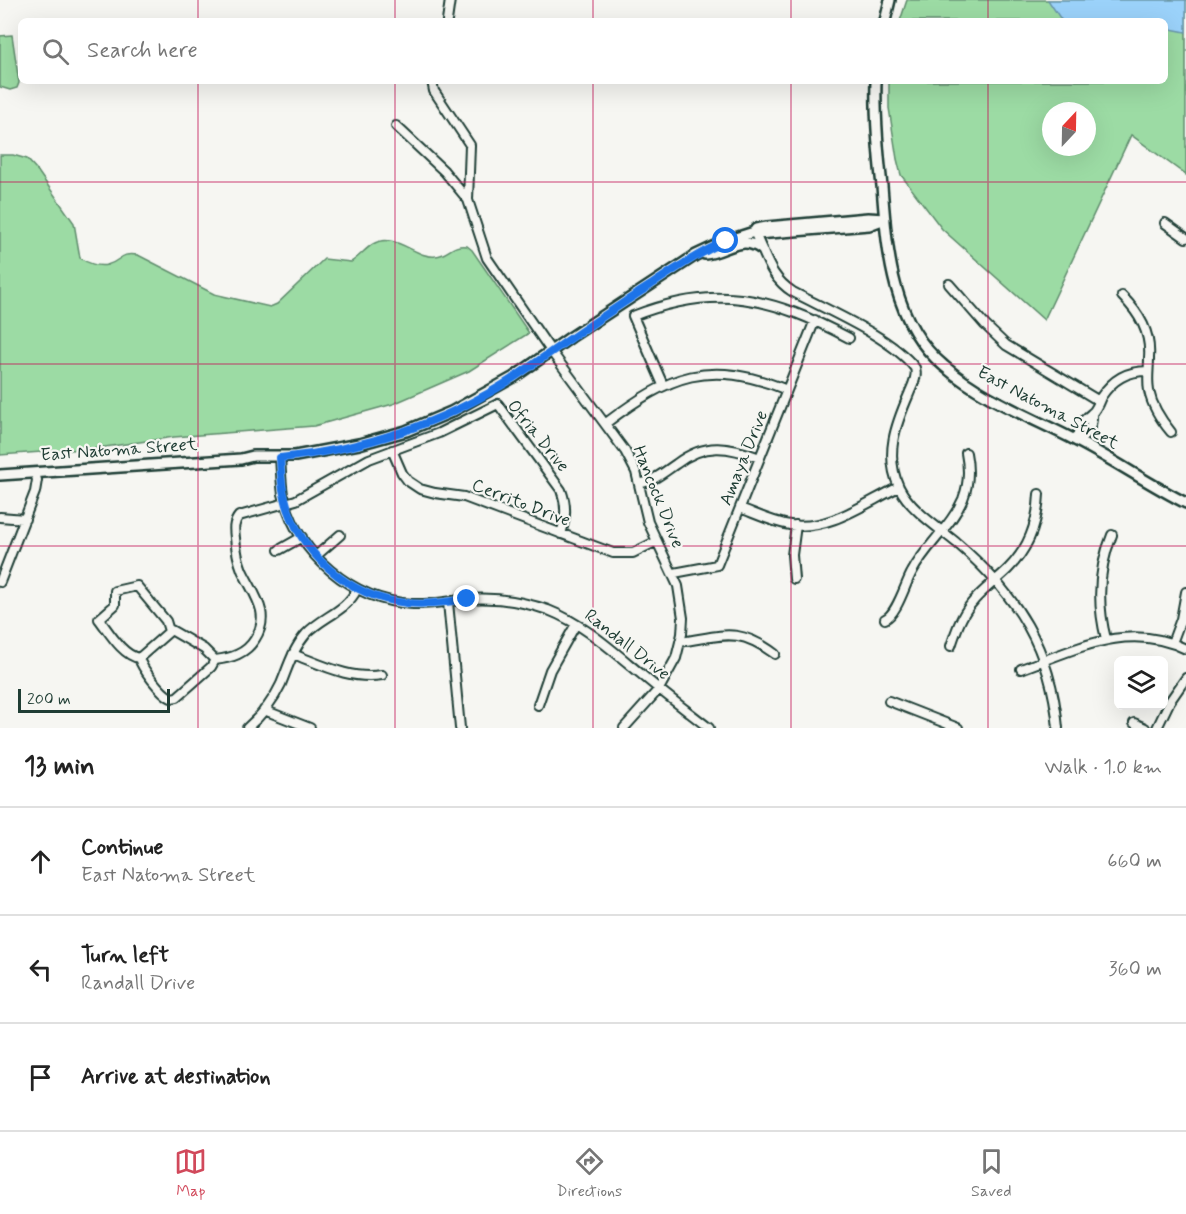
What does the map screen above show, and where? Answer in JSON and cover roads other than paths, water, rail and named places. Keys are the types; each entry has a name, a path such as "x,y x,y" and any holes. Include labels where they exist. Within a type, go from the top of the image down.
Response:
{"main road":[{"path":"886,18 890,0"},
{"path":"876,84 876,115 885,219"},
{"name":"East Natoma Street","path":"0,475 272,455 280,458 359,444 429,422 494,390 696,255 726,241 754,232 756,229 819,221 868,218 885,219 891,273 900,299 924,345 941,364 986,396 1077,441 1186,503"},
{"path":"696,255 711,254 747,242 760,249"}],"street":[{"path":"447,18 450,0"},
{"path":"433,84 434,92 470,145 468,200"},
{"path":"396,126 444,171 468,200"},
{"name":"Hancock Drive","path":"468,200 487,258 551,351 625,451 639,484 648,522 674,573 682,606 680,642 671,669 659,689 624,728"},
{"path":"1165,223 1186,238"},
{"path":"754,232 761,246 760,249 779,283 886,342 902,352 915,368 915,380 897,420 893,437 892,463 899,486 915,508 996,580 1022,615 1044,660 1053,693 1058,728"},
{"path":"949,284 1006,345 1099,401"},
{"path":"1122,296 1136,311 1145,327 1149,344 1149,392 1161,420 1171,432"},
{"path":"663,385 633,316 681,301 733,298 778,306 815,320 849,338"},
{"name":"Amaya Drive","path":"674,573 717,565 815,320"},
{"path":"1077,441 1078,429 1085,416 1092,413 1108,387 1117,379 1130,373 1148,370"},
{"path":"606,423 640,398 663,385 697,375 726,374 751,377 787,390"},
{"name":"Ofria Drive","path":"215,660 235,656 246,650 257,637 261,624 261,605 243,572 236,549 234,525 236,519 242,514 307,495 369,459 455,427 498,404 561,490 566,514 561,534"},
{"path":"639,484 653,480 682,459 702,450 726,448 760,458"},
{"name":"Cerrito Drive","path":"392,450 402,473 408,481 420,489 464,497 618,554 638,551 657,542"},
{"path":"885,619 892,615 913,569 952,519 964,496 968,471 966,453"},
{"name":"Randall Drive","path":"280,458 286,503 302,537 316,556 337,576 357,589 396,602 415,604 479,598 517,602 547,610 576,624 597,638 709,728"},
{"path":"0,582 36,486 35,472"},
{"path":"740,508 774,521 796,525 819,525 899,486"},
{"path":"951,645 966,610 1017,559 1027,544 1035,524 1039,494"},
{"path":"0,517 25,519"},
{"path":"794,579 792,555 796,525"},
{"path":"316,556 340,535"},
{"path":"1106,639 1101,615 1100,589 1103,563 1112,536"},
{"path":"279,550 302,537"},
{"path":"139,658 128,655 99,620 115,605 115,591 137,586 166,621 169,631"},
{"path":"247,728 264,710 280,685 293,654 306,634 347,604 357,589"},
{"path":"1172,643 1181,619 1186,591"},
{"path":"448,602 460,728"},
{"path":"538,705 550,670 576,624"},
{"path":"139,658 142,666 171,698 177,696 211,667 215,660 204,649 176,632 169,631"},
{"path":"139,658 169,631"},
{"path":"680,642 741,635 755,640 775,654"},
{"path":"1021,669 1106,639 1143,637 1172,643 1186,649"},
{"path":"293,654 349,675 365,677 382,675"},
{"path":"1157,728 1170,701 1186,678"},
{"path":"889,701 958,728"},
{"path":"264,710 310,728"},
{"path":"1134,723 1145,728"}],"water":[{"path":"1048,0 1186,0 1186,32 1168,29 1168,18 1060,18"}]}
